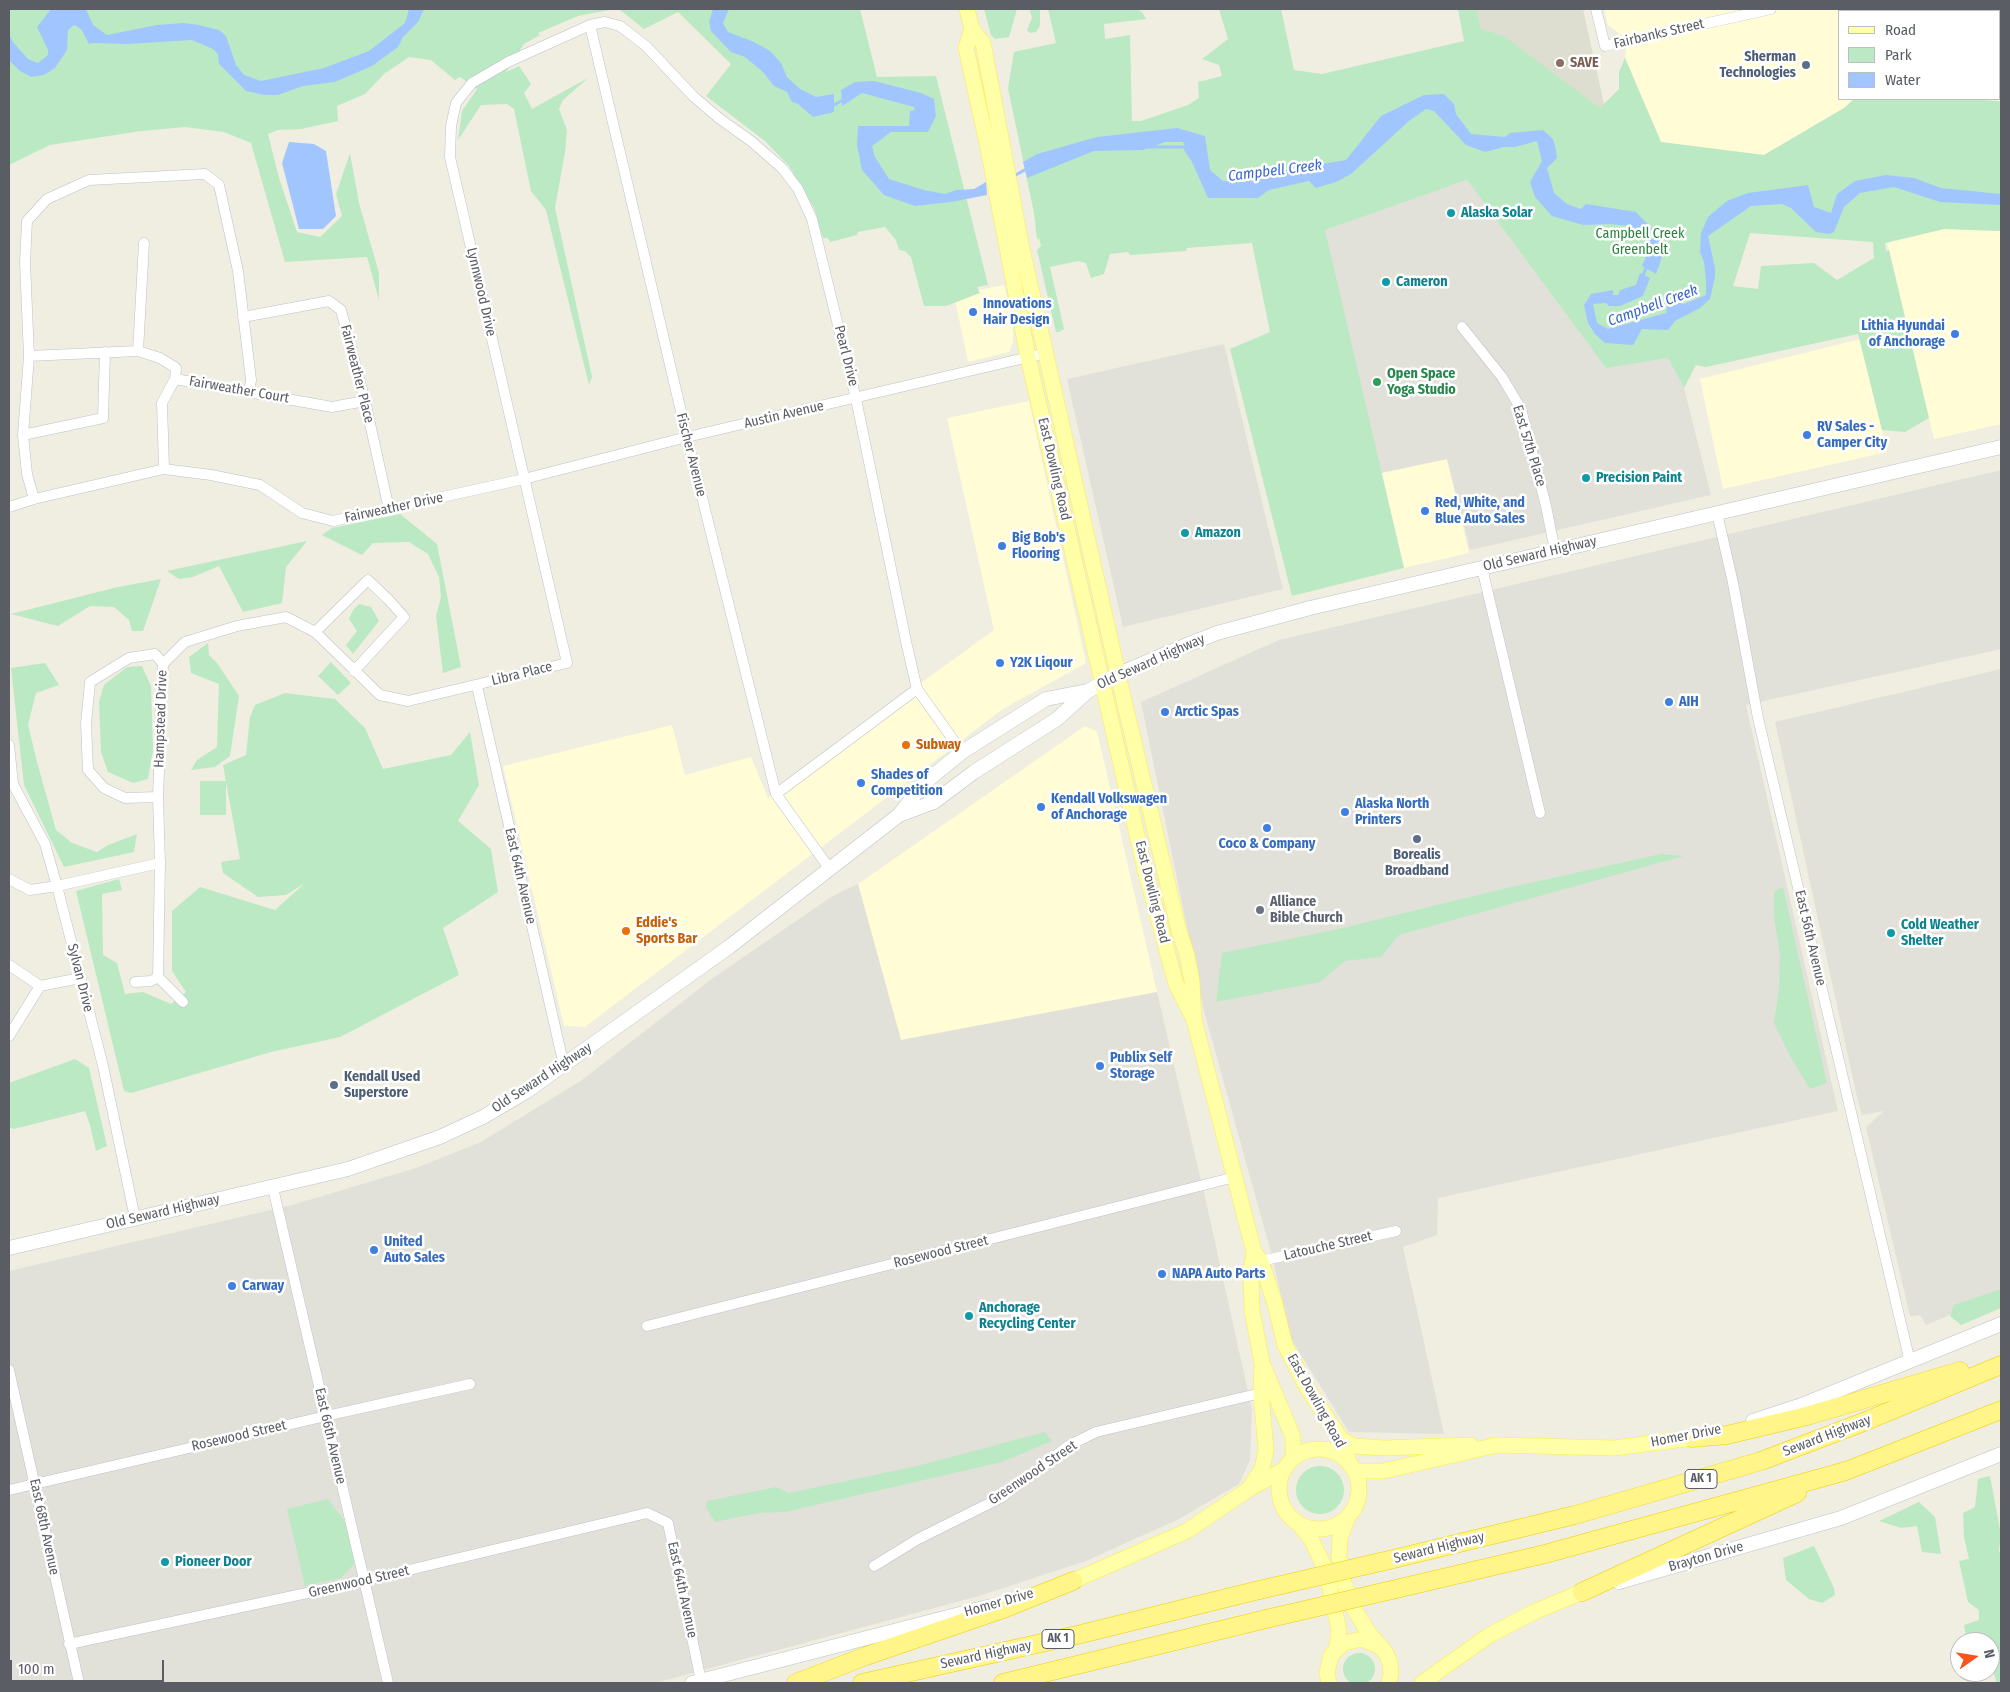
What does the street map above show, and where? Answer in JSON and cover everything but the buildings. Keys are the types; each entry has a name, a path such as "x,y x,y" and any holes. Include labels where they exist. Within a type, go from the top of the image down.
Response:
{"highway":[{"path":"1692,1438 1727,1435 1807,1416 2001,1359"},
{"name":"Seward Highway","path":"862,1683 1077,1635 1575,1515 1761,1461 1866,1421 2001,1365"},
{"name":"AK 1","path":"1003,1683 1266,1618 1545,1554 1846,1471 2001,1410"},
{"path":"1582,1592 1846,1471"},
{"path":"796,1683 866,1656 1006,1608 1074,1581"}],"main road":[{"name":"East Dowling Road","path":"967,9 972,29 983,43 995,146 1009,220 1028,357 1145,870 1176,984 1194,1020"},
{"name":"East Dowling Road","path":"1009,220 1046,353 1118,674 1179,931 1187,955 1192,980 1194,1020 1235,1177 1257,1257 1275,1304 1285,1344 1307,1388 1341,1439 1352,1468"},
{"name":"Old Seward Highway","path":"9,1248 348,1169 440,1137 506,1104 564,1066 729,947 829,868 899,816 934,802 982,766 1057,719 1088,691 1118,674 1217,633 1310,608 2001,446"},
{"name":"Old Seward Highway","path":"899,816 923,784 962,752 1046,699 1088,691"},
{"name":"East Dowling Road","path":"1257,1257 1251,1270 1252,1310 1262,1363 1293,1437 1289,1464"},
{"name":"Homer Drive","path":"1352,1468 1384,1471 1496,1446 1614,1448 1692,1438 1802,1405 2001,1324"},
{"path":"1249,1489 1262,1469 1266,1450 1261,1393 1262,1363"},
{"path":"1341,1439 1354,1446 1384,1448 1422,1445 1496,1446"},
{"path":"1330,1451 1341,1456 1352,1468 1359,1487 1358,1498 1355,1508 1340,1524 1330,1528 1309,1528 1299,1524 1290,1517 1283,1506 1280,1494 1280,1481 1289,1464 1304,1452 1330,1451"},
{"name":"Brayton Drive","path":"1422,1683 1488,1636 1534,1612 1582,1592 1841,1518 2001,1454"},
{"name":"Homer Drive","path":"697,1682 1010,1601 1074,1581 1187,1531 1289,1464"},
{"path":"1348,1517 1340,1538 1338,1557 1344,1583 1354,1609 1368,1632 1386,1653 1390,1663 1389,1683"},
{"path":"1299,1524 1315,1547 1326,1570 1339,1630 1337,1648 1328,1664 1329,1683"},
{"path":"1337,1648 1353,1640 1362,1639 1379,1646 1386,1653"}],"street":[{"name":"Fairbanks Street","path":"1596,9 1605,46 1771,9"},
{"name":"Lynnwood Drive","path":"567,663 450,157 451,126 456,102 472,83 508,62 590,25 605,22 620,26"},
{"name":"Fischer Avenue","path":"590,25 687,437 776,794 829,868"},
{"name":"Pearl Drive","path":"620,26 646,46 693,96 782,168 798,189 812,219 856,399 917,689 962,752"},
{"path":"34,499 28,474 24,436 29,356 25,262 27,221 47,199 89,180 205,174 219,185 238,271 251,380 250,392"},
{"path":"138,351 144,243"},
{"name":"Fairweather Place","path":"243,317 329,301 341,310 365,401 389,509"},
{"name":"East 57th Place","path":"1462,328 1502,377 1520,408 1546,506 1555,551"},
{"path":"29,356 138,351 160,358 176,368 175,379"},
{"path":"24,436 103,418 105,352"},
{"name":"Austin Avenue","path":"524,479 687,437 856,399 1046,353"},
{"name":"Fairweather Court","path":"164,469 162,403 175,379 332,406 365,401"},
{"name":"Fairweather Drive","path":"9,507 34,499 164,469 210,475 260,485 302,513 333,521 524,479"},
{"name":"East 56th Avenue","path":"1718,513 1732,576 1758,718 1910,1362"},
{"path":"1482,568 1540,813"},
{"path":"315,632 368,580 388,599 404,617 354,671"},
{"name":"Hampstead Drive","path":"158,977 160,863 158,797 163,664 185,642 237,626 286,617 315,632 380,695 408,701 477,686"},
{"path":"158,797 125,798 104,788 88,770 86,724 90,682 130,658 154,654 163,664"},
{"name":"Libra Place","path":"477,686 567,663"},
{"name":"East 64th Avenue","path":"477,686 564,1066"},
{"path":"776,794 917,689"},
{"name":"Sylvan Drive","path":"9,745 13,784 45,844 57,886 103,1066 135,1218"},
{"path":"9,879 30,890 57,886 160,863"},
{"path":"9,965 40,986 80,978"},
{"path":"135,982 151,981 158,977 183,1002"},
{"path":"9,1036 40,986"},
{"name":"Rosewood Street","path":"648,1326 1235,1177"},
{"name":"East 66th Avenue","path":"273,1188 388,1683"},
{"name":"Latouche Street","path":"1257,1257 1396,1231"},
{"name":"East 68th Avenue","path":"9,1370 79,1683"},
{"name":"Rosewood Street","path":"9,1490 470,1384"},
{"name":"Greenwood Street","path":"874,1566 918,1539 1002,1497 1068,1446 1096,1432 1261,1393"},
{"name":"East 64th Avenue","path":"647,1513 668,1523 697,1682"},
{"name":"Greenwood Street","path":"69,1644 363,1582 647,1513"}],"shaded area":[{"name":"SAVE","path":"1466,9 1583,9 1604,104 1596,112 1473,39"},
{"path":"1604,9 2001,9 2001,101 1978,100 2000,100 2000,10 1838,10 1838,100 1853,100 1844,108 1764,155 1661,142 1625,58 1627,39 1608,25"},
{"path":"1467,180 1606,367 1669,358 1684,388 1711,495 1470,550 1447,459 1381,473 1324,230"},
{"name":"Lithia Hyundai of Anchorage","path":"1944,229 2001,231 2001,424 1934,439 1887,243"},
{"path":"1004,285 1013,324 1013,342 1009,352 968,362 954,295"},
{"path":"1860,339 1887,452 1723,489 1700,379"},
{"path":"1224,344 1283,589 1123,627 1067,379"},
{"path":"1029,401 1086,663 1003,709 585,1027 564,1026 503,766 672,725 685,775 751,757 768,798 900,698 994,630 947,418"},
{"name":"Red, White, and Blue Auto Sales","path":"1447,459 1469,553 1404,568 1381,473"},
{"path":"2001,470 2001,649 1746,705 1838,1111 1438,1198 1437,1235 1403,1247 1444,1434 1349,1432 1291,1339 1272,1256 1204,1011 1141,702 1279,640"},
{"path":"2001,669 2001,1294 1926,1325 1920,1315 1910,1316 1866,1127 1884,1111 1862,1115 1775,722"},
{"name":"Kendall Volkswagen of Anchorage","path":"1085,726 1097,731 1157,992 901,1040 858,884"},
{"path":"858,884 901,1040 1157,992 1252,1410 1250,1460 1239,1484 1179,1519 1086,1561 979,1596 655,1683 9,1683 9,1271 292,1205 416,1168 481,1142 582,1080 713,978 831,897"}],"green space":[{"path":"9,9 615,9 578,16 538,33 540,35 524,44 506,72 519,66 531,84 524,93 532,109 588,78 563,100 559,109 567,130 555,208 592,377 589,385 546,210 531,191 514,109 507,104 481,105 458,140 462,111 477,89 460,77 455,80 431,60 409,57 384,74 365,94 337,106 338,121 301,129 278,130 268,134 279,178 297,232 320,237 342,216 336,194 350,153 359,203 379,273 379,300 367,257 285,262 251,143 224,132 185,127 141,131 50,145 9,165"},
{"path":"619,9 860,9 877,77 936,76 988,285 977,287 980,293 946,306 924,306 911,257 905,251 899,250 896,240 885,227 858,232 857,235 830,242 828,238 823,238 814,208 789,166 765,141 706,96 731,64 678,12 644,29"},
{"path":"984,9 1017,9 1009,37 995,39 991,35"},
{"path":"1032,9 1040,9 1040,26 1036,32 1030,33 1027,30 1032,18 1030,11"},
{"name":"Campbell Creek Greenbelt","path":"1048,9 1135,9 1142,12 1146,19 1104,24 1105,39 1130,35 1132,121 1141,121 1188,105 1199,98 1198,82 1222,76 1219,65 1202,59 1228,39 1219,9 1281,9 1294,70 1322,74 1464,41 1458,9 1476,9 1481,29 1504,36 1600,108 1619,89 1619,72 1625,58 1661,142 1764,155 1844,108 1853,100 2001,101 2001,231 1944,229 1885,243 1886,251 1889,250 1929,418 1905,432 1882,430 1858,334 1706,367 1696,365 1684,388 1668,358 1606,368 1467,180 1325,230 1404,568 1292,596 1230,349 1270,332 1252,243 1187,248 1186,251 1130,255 1128,252 1110,254 1104,274 1091,278 1086,263 1078,261 1050,267 1064,329 1056,332 1037,250 1041,246 1039,238 1037,239 1034,213 1008,88 1014,52 1056,43","holes":["1750,233 1873,242 1874,258 1837,280 1814,263 1761,266 1758,289 1733,286"]},
{"path":"400,514 437,544 461,667 443,673 436,616 441,597 439,577 428,554 409,542 373,543 362,555 322,535 332,528"},
{"path":"307,541 286,567 282,603 243,612 219,566 193,577 179,579 167,571"},
{"path":"161,579 143,631 132,631 129,620 114,607 90,606 58,626 11,614 118,587"},
{"path":"359,604 371,607 379,621 353,654 346,645 357,631 349,619 353,610"},
{"path":"208,643 209,655 217,663 239,696 230,756 215,767 191,770 197,760 217,747 219,684 191,673 189,657"},
{"path":"331,662 351,683 338,695 318,676"},
{"path":"45,663 59,685 36,693 28,725 56,830 72,843 97,852 108,845 137,834 134,852 64,867 24,785 11,668"},
{"path":"142,666 151,686 153,750 148,779 133,783 108,772 101,752 99,702 104,685 127,667"},
{"path":"285,693 335,699 365,728 383,769 451,755 470,732 479,785 458,821 491,849 498,892 443,928 459,975 340,1037 271,1052 131,1093 124,1091 76,891 119,879 122,890 102,894 103,955 117,963 125,994 143,992 171,1004 186,992 172,971 172,911 200,887 275,910 305,883 286,895 258,897 223,873 221,862 240,859 223,765 246,755 250,717 255,705"},
{"path":"200,781 226,781 226,815 200,815"},
{"path":"1661,854 1684,856 1399,935 1381,957 1345,961 1320,982 1216,1002 1222,953 1343,928 1498,890"},
{"path":"1783,887 1827,1083 1810,1089 1790,1056 1774,1023 1779,988 1780,954 1774,917 1774,892"},
{"path":"75,1059 89,1068 107,1146 96,1151 85,1111 14,1129 9,1127 9,1083"},
{"path":"2001,1289 2001,1308 1961,1325 1950,1316 1954,1305"},
{"path":"1045,1432 1052,1441 1002,1462 785,1512 759,1513 715,1522 706,1508 707,1501 776,1487 789,1493 917,1466"},
{"path":"1315,1466 1325,1466 1337,1473 1344,1485 1344,1495 1337,1507 1325,1514 1315,1514 1307,1510 1300,1503 1296,1495 1296,1485 1300,1477 1307,1470"},
{"path":"1990,1476 2001,1535 1999,1550 2001,1558 2001,1683 1997,1682 2000,1682 2000,1632 1965,1632 1964,1625 1979,1620 1979,1610 1968,1602 1959,1561 1969,1559 1964,1537 1963,1513 1975,1507 1978,1479"},
{"path":"328,1499 344,1520 355,1563 341,1578 305,1586 287,1509"},
{"path":"1919,1502 1935,1517 1941,1554 1922,1552 1917,1526 1901,1528 1879,1521"},
{"path":"1814,1546 1834,1588 1835,1595 1822,1603 1809,1599 1786,1580 1783,1558"},
{"path":"1359,1653 1365,1654 1370,1658 1374,1663 1374,1675 1370,1680 1365,1684 1359,1685 1353,1684 1348,1680 1344,1675 1343,1669 1344,1663 1348,1658 1353,1654"}],"water":[{"path":"51,9 86,9 93,25 107,35 157,25 184,23 219,30 226,36 236,65 244,75 261,81 324,68 369,51 405,23 409,9 424,9 418,22 403,37 398,47 372,66 335,82 303,86 278,95 264,95 246,91 219,64 218,54 213,49 192,40 128,44 89,44 81,29 74,25 68,30 67,50 55,68 44,75 31,77 20,71 9,60 9,34 13,42 28,59 38,63 48,55 48,50 37,27"},
{"path":"713,9 729,9 723,23 728,32 754,42 770,51 781,63 787,77 800,89 816,97 834,94 834,112 813,117 798,104 792,102 787,92 774,86 763,72 745,57 731,52 711,31 709,22"},
{"path":"874,81 921,93 934,99 936,116 928,132 891,132 872,146 875,157 889,179 924,190 945,194 956,190 974,189 986,182 987,195 915,206 884,195 862,170 857,145 858,126 909,126 910,111 915,110 914,107 862,93 842,106 841,90 855,82"},
{"path":"1444,94 1454,104 1456,114 1471,134 1505,137 1510,133 1543,130 1553,139 1556,150 1557,158 1547,168 1554,193 1567,204 1581,209 1586,204 1636,212 1660,237 1663,254 1656,274 1642,266 1648,252 1645,242 1637,233 1631,231 1629,226 1610,224 1583,225 1552,216 1535,197 1530,182 1542,161 1537,141 1485,152 1466,145 1434,111 1426,109 1409,121 1351,174 1336,182 1316,188 1309,181 1269,190 1258,198 1208,198 1183,142 1165,142 1143,150 1094,151 1027,178 1023,162 1037,154 1097,137 1177,128 1205,136 1210,170 1223,181 1246,182 1250,174 1346,160 1381,116 1424,95"},
{"path":"289,142 314,144 326,151 336,216 323,229 299,229 282,163"},
{"path":"1886,175 1914,178 1941,188 2001,194 2001,205 1940,202 1894,187 1860,193 1844,207 1834,232 1829,234 1816,232 1791,208 1782,204 1751,206 1708,236 1715,268 1715,277 1710,299 1700,308 1675,321 1668,330 1642,329 1633,345 1605,343 1595,334 1588,323 1584,305 1591,294 1613,290 1613,295 1618,295 1620,290 1636,285 1640,273 1650,278 1643,296 1620,306 1609,306 1606,303 1593,304 1597,323 1608,329 1666,313 1667,306 1676,302 1684,304 1706,295 1704,262 1700,252 1701,233 1708,217 1727,201 1748,193 1808,185 1814,207 1831,213 1837,194 1855,181"}],"waterway":[{"name":"Campbell Creek","path":"830,107 845,99"},
{"name":"Campbell Creek","path":"1146,147 1184,147 1191,158"},
{"name":"Campbell Creek","path":"1014,176 1028,168"},
{"name":"Campbell Creek","path":"1642,278 1647,265"}],"place":[{"name":"SAVE","path":"1560,63"},
{"name":"Sherman Technologies","path":"1806,65"},
{"name":"Alaska Solar","path":"1451,213"},
{"name":"Cameron","path":"1386,282"},
{"name":"Innovations Hair Design","path":"973,312"},
{"name":"Lithia Hyundai of Anchorage","path":"1955,334"},
{"name":"Open Space Yoga Studio","path":"1377,382"},
{"name":"RV Sales - Camper City","path":"1807,435"},
{"name":"Precision Paint","path":"1586,478"},
{"name":"Red, White, and Blue Auto Sales","path":"1425,511"},
{"name":"Amazon","path":"1185,533"},
{"name":"Big Bob's Flooring","path":"1002,546"},
{"name":"Y2K Liqour","path":"1000,663"},
{"name":"AIH","path":"1669,702"},
{"name":"Arctic Spas","path":"1165,712"},
{"name":"Subway","path":"906,745"},
{"name":"Shades of Competition","path":"861,783"},
{"name":"Kendall Volkswagen of Anchorage","path":"1041,807"},
{"name":"Alaska North Printers","path":"1345,812"},
{"name":"Coco & Company","path":"1267,828"},
{"name":"Borealis Broadband","path":"1417,839"},
{"name":"Alliance Bible Church","path":"1260,910"},
{"name":"Eddie's Sports Bar","path":"626,931"},
{"name":"Cold Weather Shelter","path":"1891,933"},
{"name":"Publix Self Storage","path":"1100,1066"},
{"name":"Kendall Used Superstore","path":"334,1085"},
{"name":"United Auto Sales","path":"374,1250"},
{"name":"NAPA Auto Parts","path":"1162,1274"},
{"name":"Carway","path":"232,1286"},
{"name":"Anchorage Recycling Center","path":"969,1316"},
{"name":"Pioneer Door","path":"165,1562"}]}
